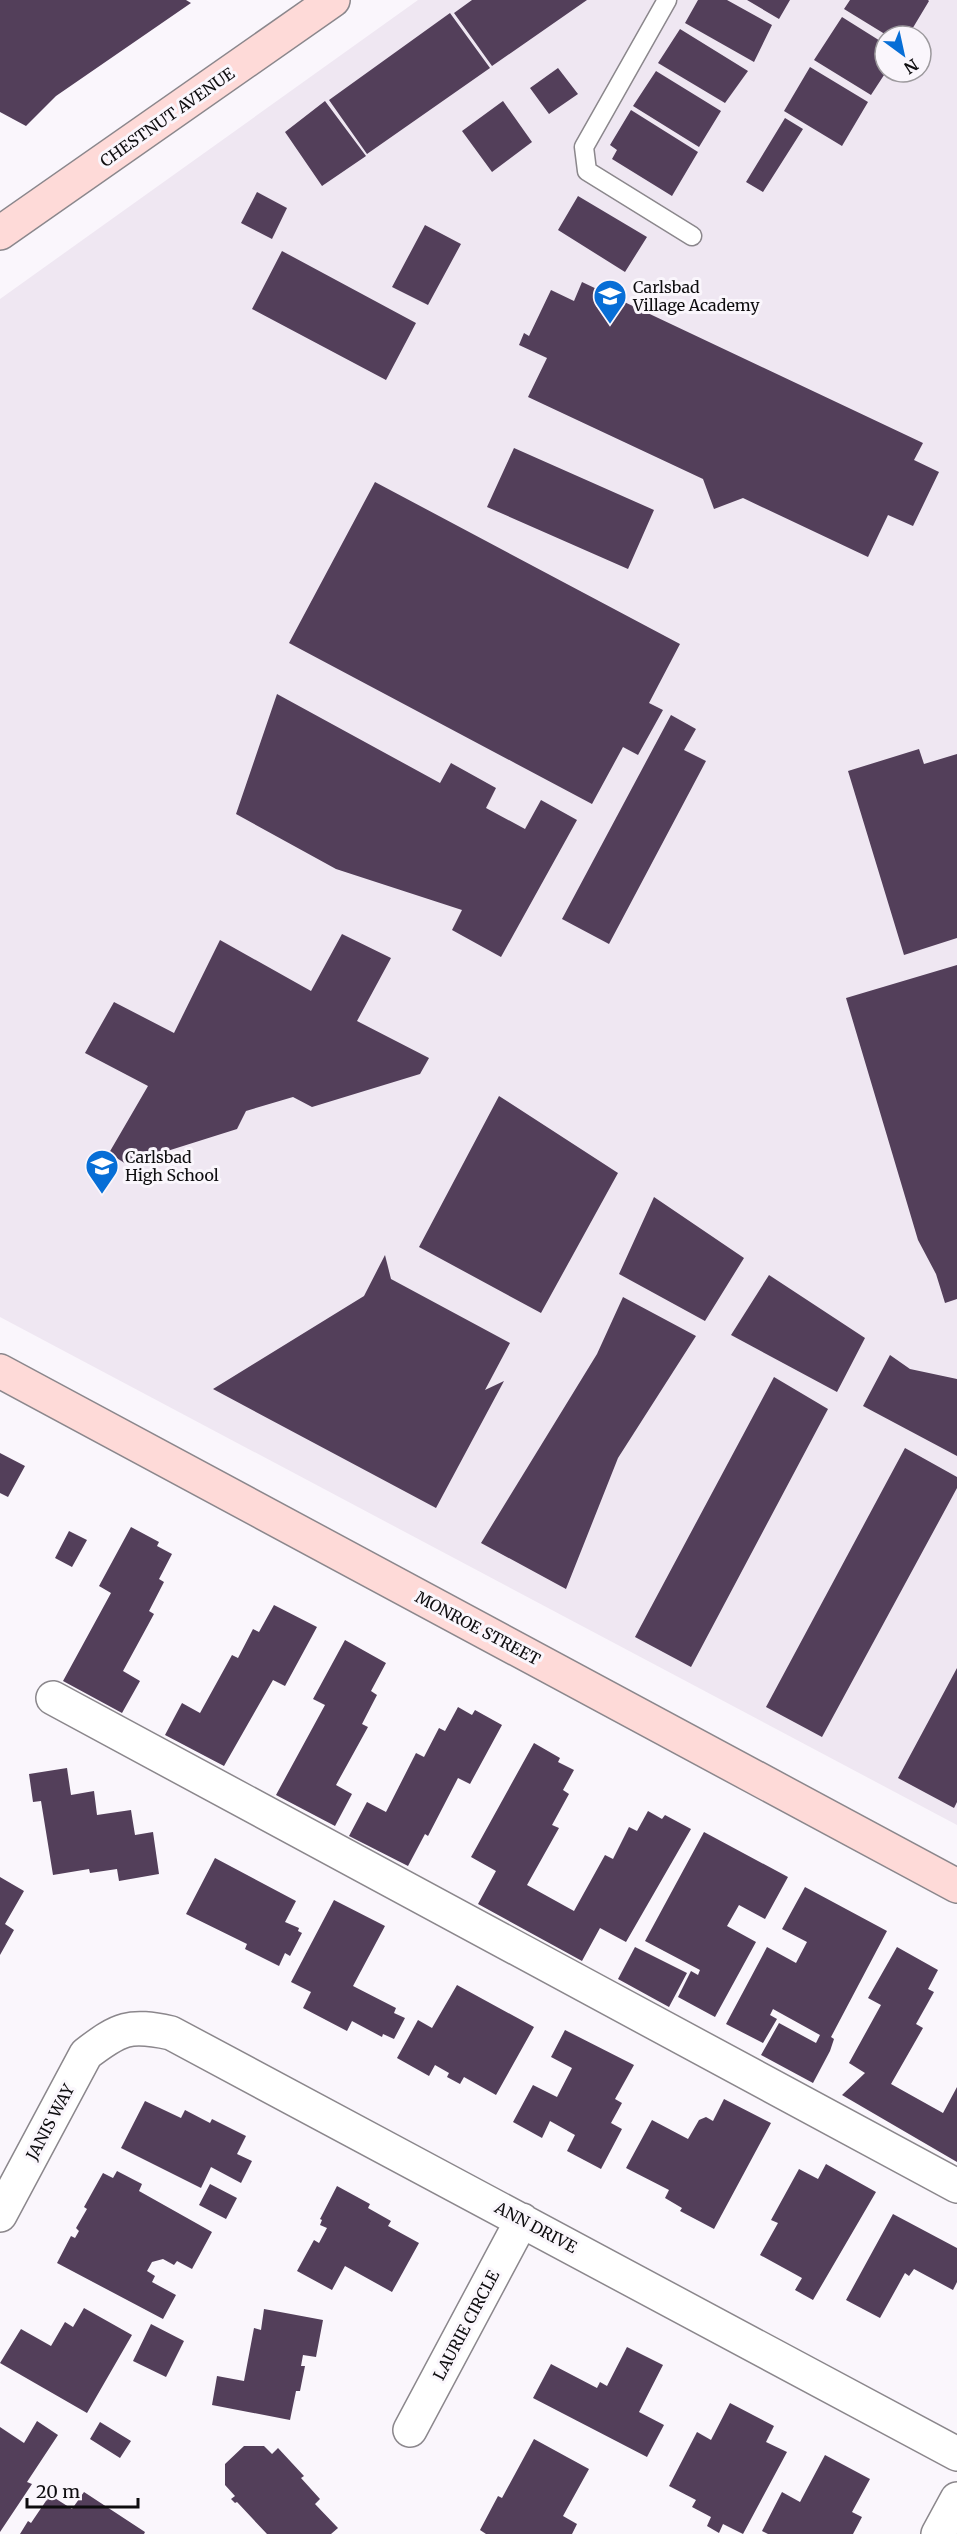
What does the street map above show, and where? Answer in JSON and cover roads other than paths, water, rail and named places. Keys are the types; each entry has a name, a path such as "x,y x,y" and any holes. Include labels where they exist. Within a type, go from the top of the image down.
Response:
{"main road":[{"name":"CHESTNUT AVENUE","path":"0,233 333,0"},
{"name":"MONROE STREET","path":"0,1371 957,1886"}],"street":[{"path":"53,1698 957,2186"},
{"name":"ANN DRIVE","path":"108,2037 138,2026 171,2033 957,2454"},
{"name":"JANIS WAY","path":"0,2215 86,2054 108,2037"},
{"name":"LAURIE CIRCLE","path":"410,2430 522,2220"},
{"path":"938,2534 957,2499"}],"lane":[{"path":"667,0 584,147 587,171 692,236"}],"place":[{"name":"Carlsbad Village Academy","path":"610,325"},
{"name":"Carlsbad High School","path":"102,1195"}]}
